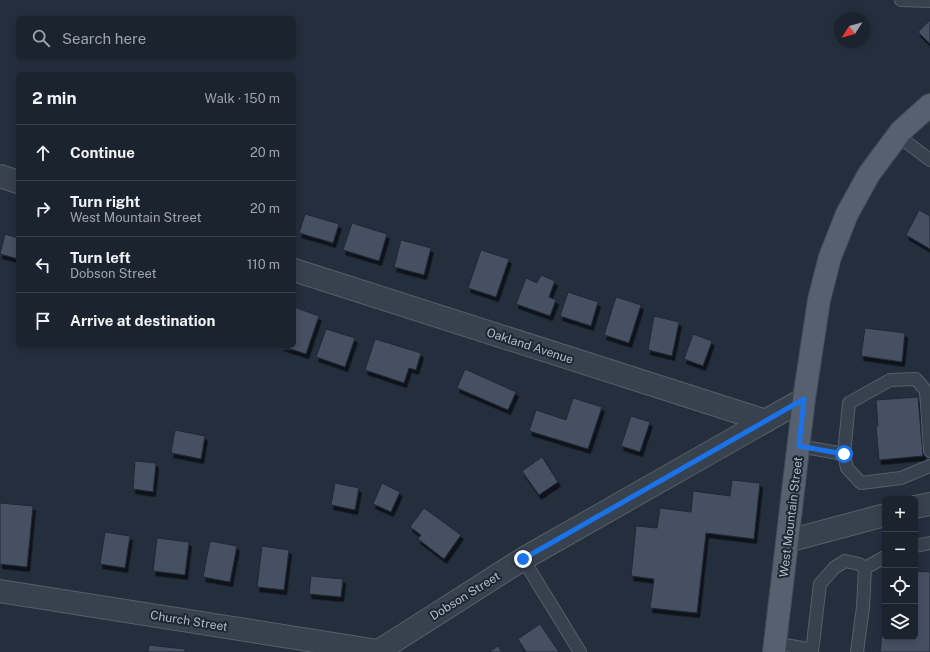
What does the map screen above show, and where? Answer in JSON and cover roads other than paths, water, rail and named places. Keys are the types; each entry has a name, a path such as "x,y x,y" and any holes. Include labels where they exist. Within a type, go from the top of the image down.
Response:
{"main road":[{"name":"West Mountain Street","path":"775,648 804,399 819,300 830,257 847,214 869,174 901,131 930,105"}],"street":[{"path":"0,176 16,181"},
{"name":"Oakland Avenue","path":"296,271 766,421"},
{"name":"Dobson Street","path":"377,652 523,559 804,399"},
{"path":"918,507 930,504"},
{"path":"788,541 882,516"},
{"name":"Church Street","path":"0,591 377,652"}],"lane":[{"path":"901,0 930,2"},
{"path":"897,136 930,160"},
{"path":"930,452 926,391 916,379 890,380 849,402 844,454 847,468 861,483 901,478 930,466"},
{"path":"799,446 844,454"},
{"path":"918,545 930,543"},
{"path":"523,559 580,652"},
{"path":"865,568 882,559"},
{"path":"775,648 812,651 820,584 834,568 845,561 859,564 865,568"},
{"path":"857,652 863,607 865,568"}]}
